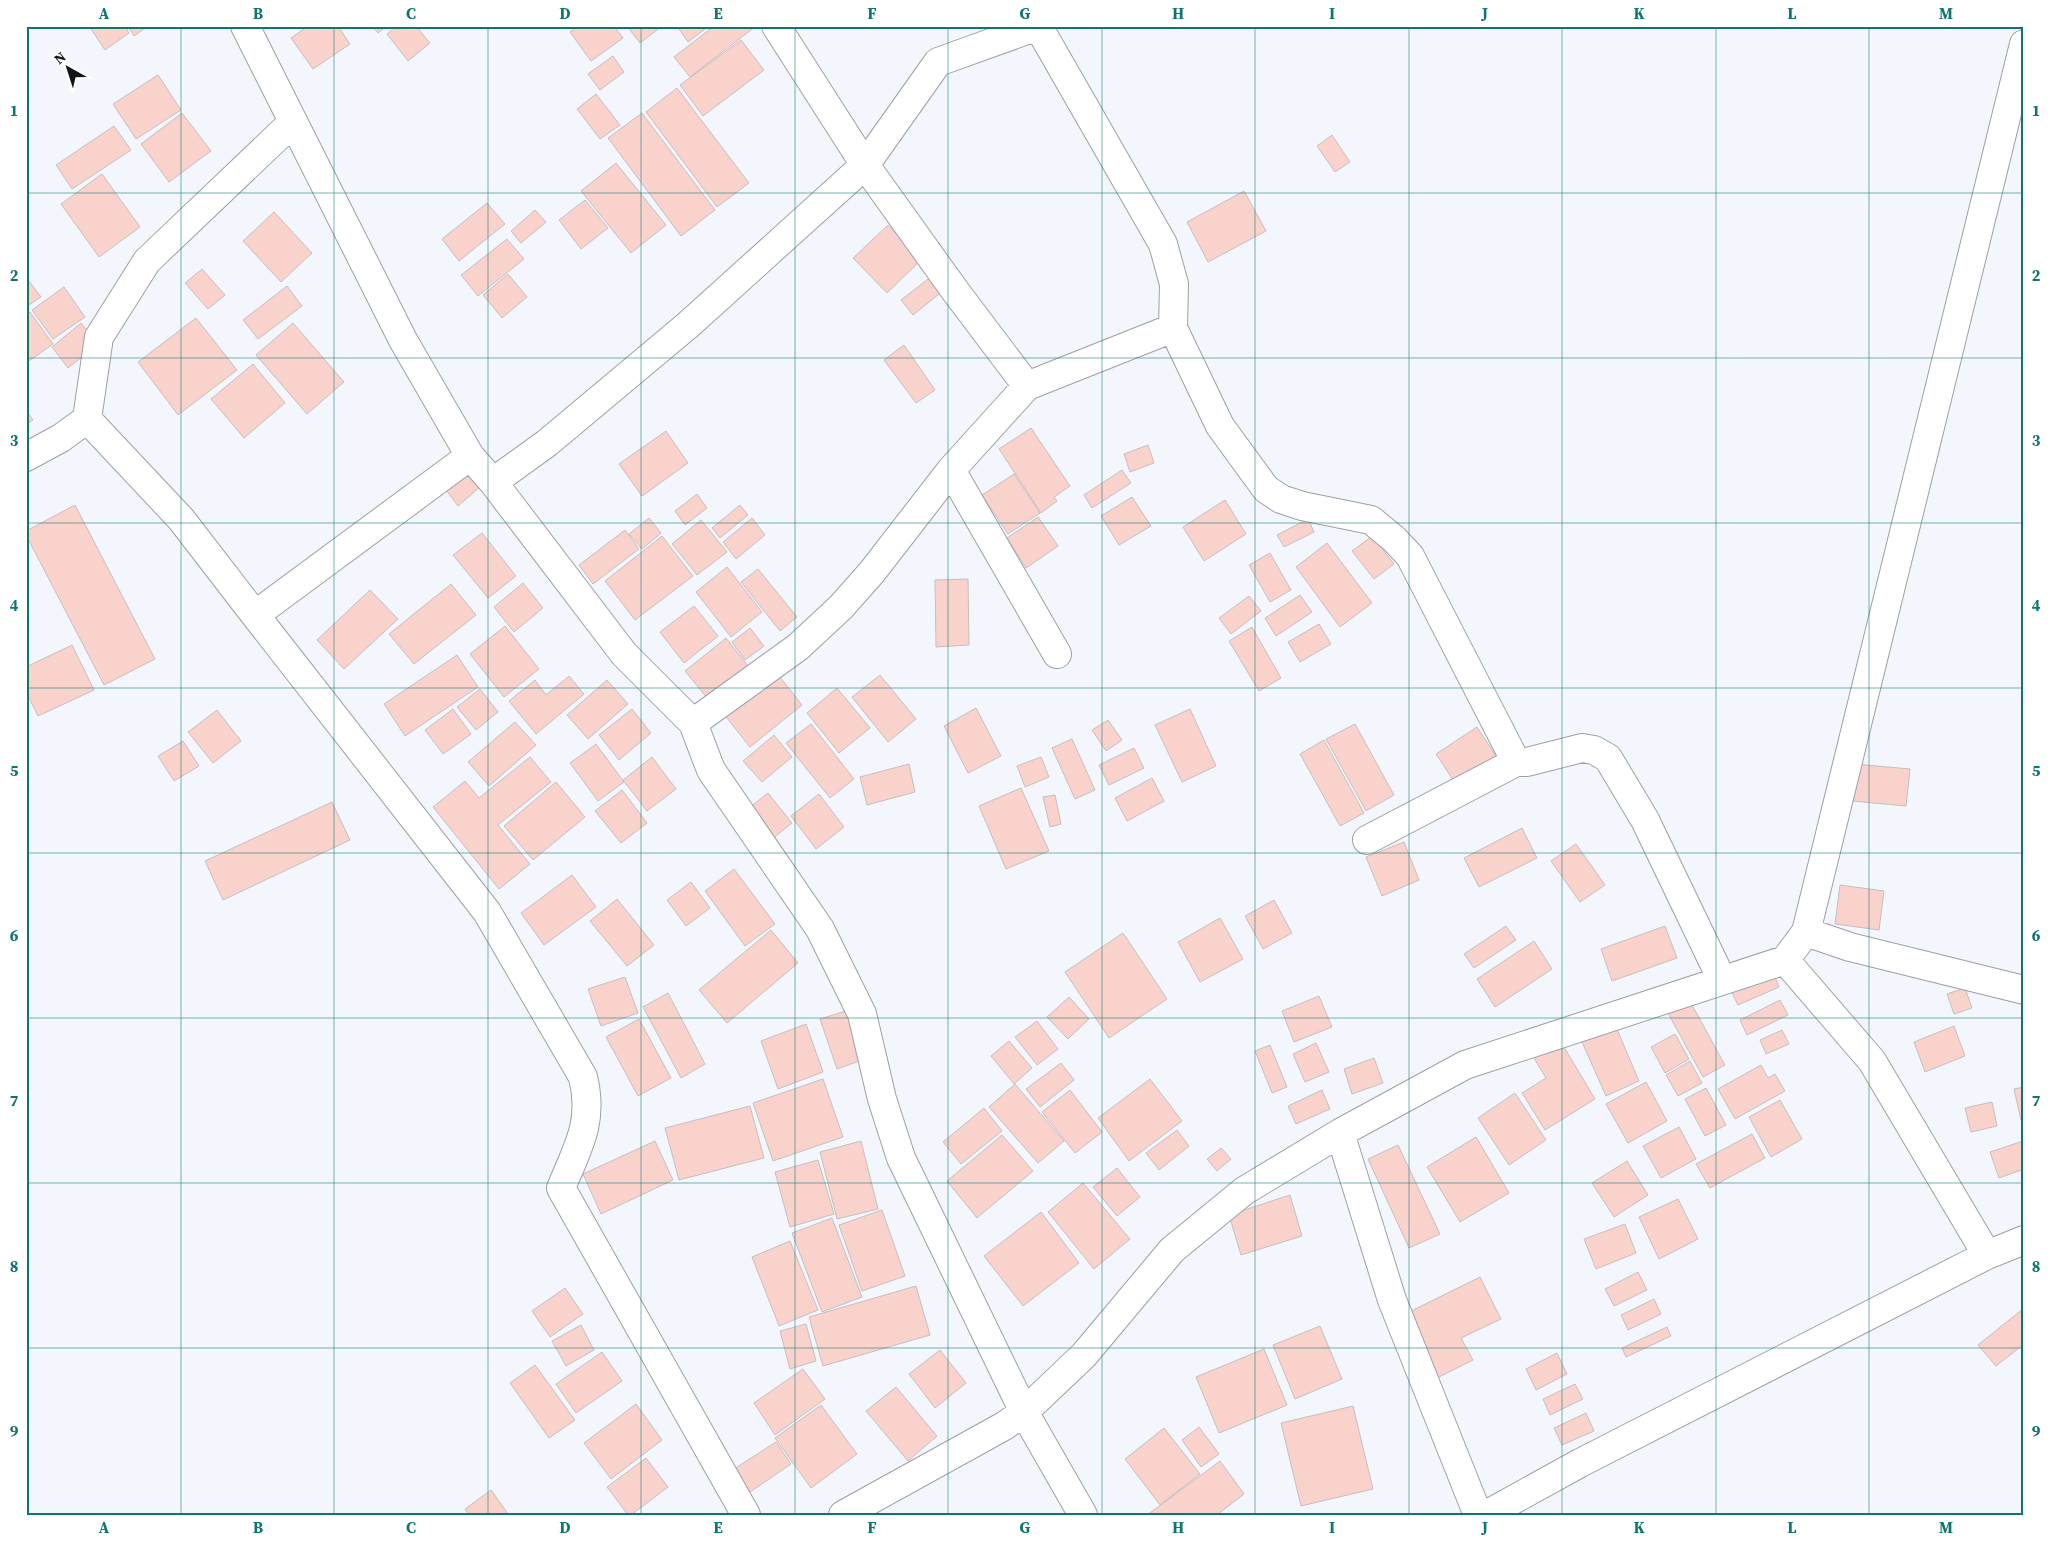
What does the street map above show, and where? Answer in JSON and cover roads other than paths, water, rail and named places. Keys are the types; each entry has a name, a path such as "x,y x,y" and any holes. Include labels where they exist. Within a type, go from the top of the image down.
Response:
{"street":[{"path":"245,26 404,340 470,456 493,482 624,654 693,722 711,770 820,929 862,1014 882,1099 901,1158 1024,1412 1083,1515"},
{"path":"776,26 865,165 956,292 1027,386"},
{"path":"493,482 547,443 688,325 865,165 938,62 1038,26 1164,244 1174,284 1173,328 1220,426 1266,489 1282,499 1302,506 1371,520 1394,539 1410,556 1516,762"},
{"path":"843,1515 1004,1426 1024,1412 1084,1355 1172,1250 1244,1191 1340,1133 1465,1065 1785,960 1806,932 2024,44"},
{"path":"26,457 61,438 87,419 99,337 148,261 292,122"},
{"path":"693,722 798,648 842,607 872,572 951,470 1027,386 1173,328"},
{"path":"87,419 181,519 487,912 583,1077 588,1098 586,1126 561,1188 746,1515"},
{"path":"255,615 470,456"},
{"path":"951,470 1057,654"},
{"path":"1367,840 1516,762 1527,762 1582,748 1594,750 1608,758 1646,820 1722,980"},
{"path":"1806,932 1850,946 2024,990"},
{"path":"1785,960 1872,1061 1987,1255"},
{"path":"1340,1133 1392,1300 1478,1515"},
{"path":"1486,1515 1580,1463 1987,1255 2024,1240"}]}
